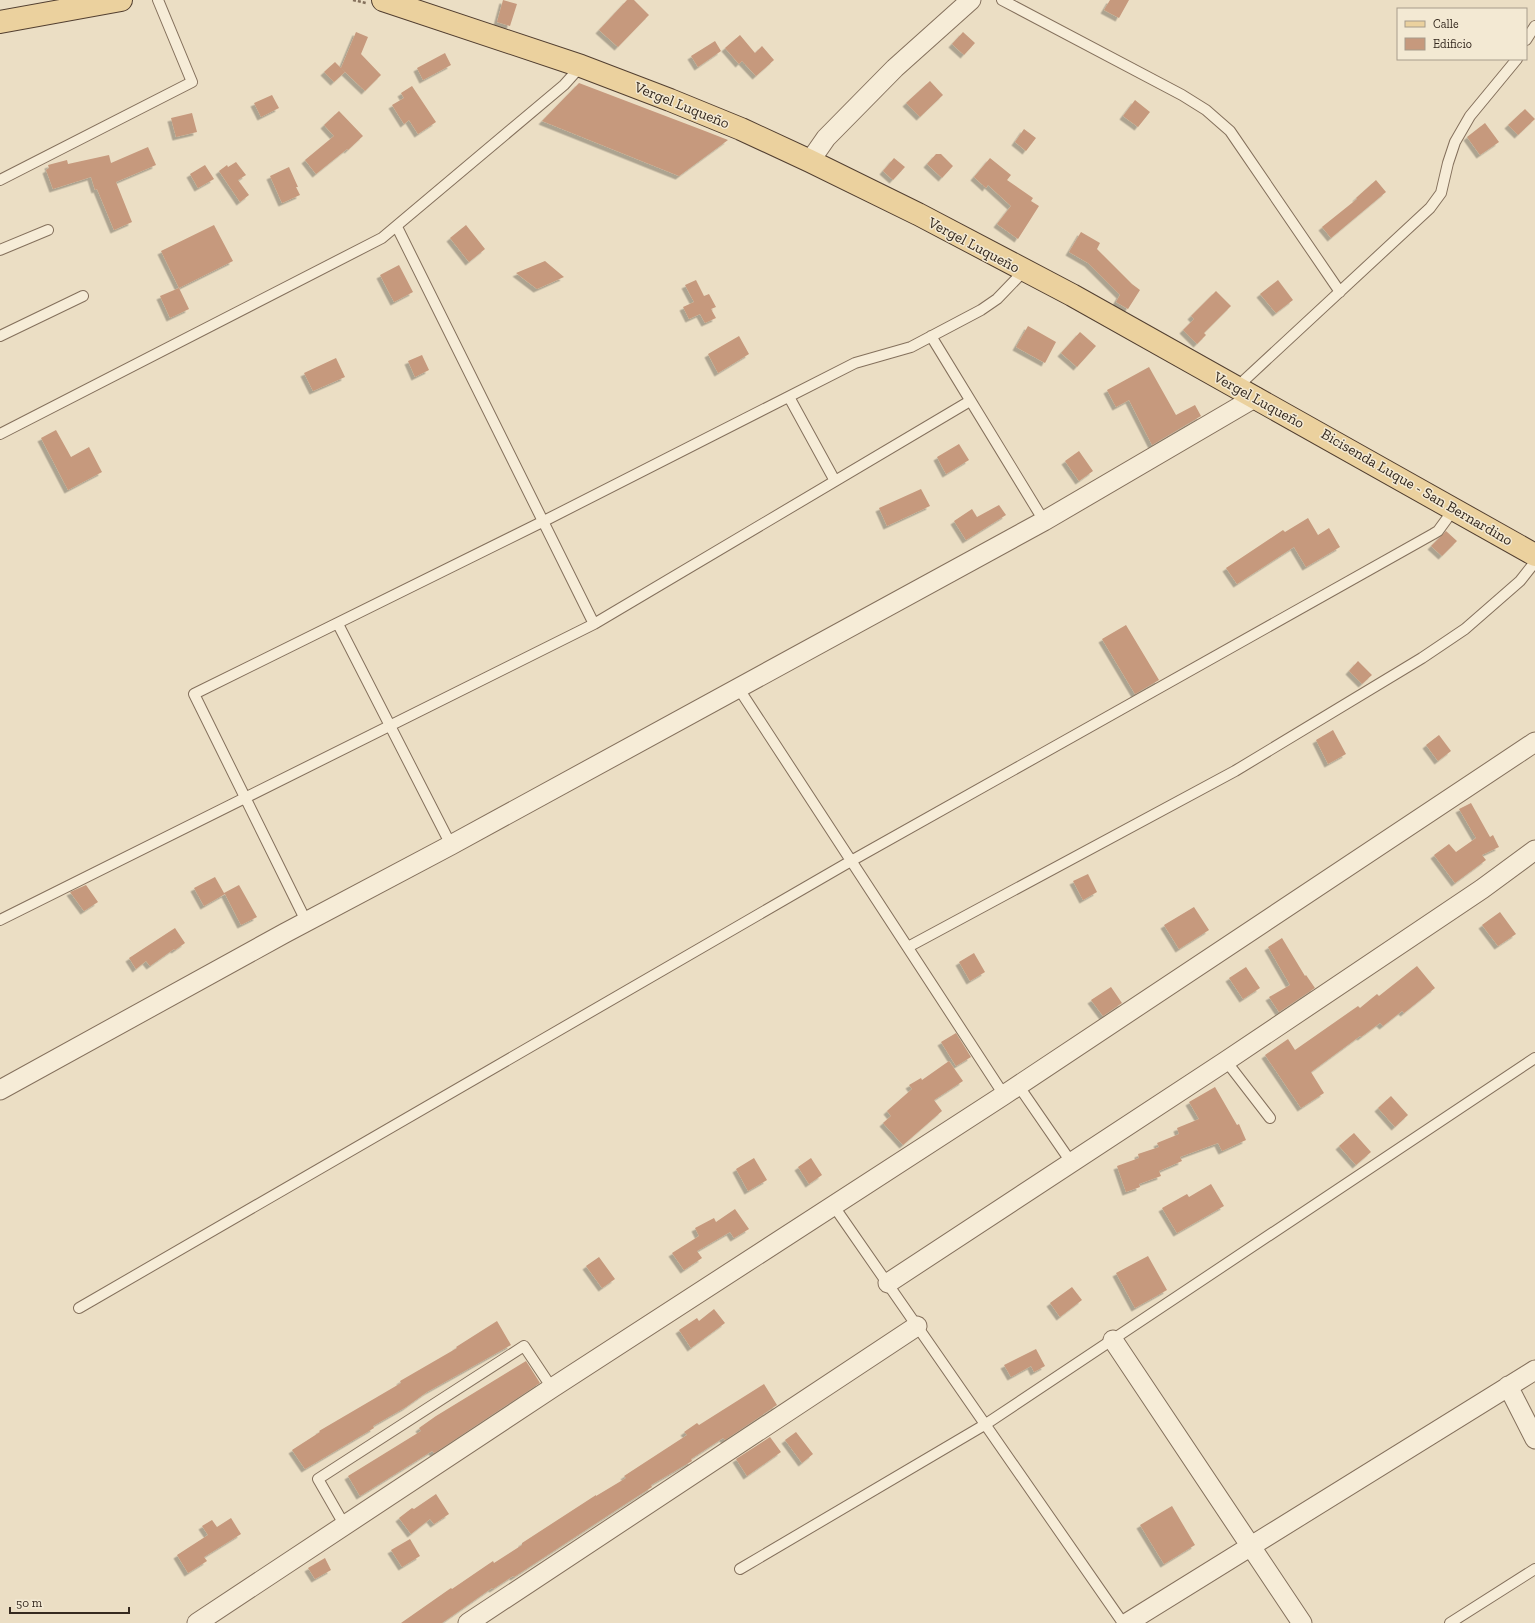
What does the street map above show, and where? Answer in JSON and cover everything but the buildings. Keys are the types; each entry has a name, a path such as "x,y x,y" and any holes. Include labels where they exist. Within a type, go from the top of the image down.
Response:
{"main road":[{"path":"0,22 120,0"},
{"name":"Vergel Luqueño","path":"377,2 581,66 741,129 810,161 918,214 1072,296 1535,555"}],"street":[{"path":"810,161 826,138 895,68 972,0"},
{"path":"0,1090 306,921 451,845 739,689 1044,521 1246,392"},
{"path":"197,1623 552,1388 1011,1090 1535,742"},
{"path":"888,1283 1226,1061 1476,893 1535,850"},
{"path":"468,1623 917,1326"},
{"path":"1113,1340 1302,1623"},
{"path":"1127,1623 1535,1370"},
{"path":"1508,1386 1535,1439"}],"lane":[{"path":"0,180 192,82 158,0"},
{"path":"1002,0 1206,110 1230,131 1340,292"},
{"path":"1527,38 1535,26"},
{"path":"1246,392 1340,292 1430,208 1441,193 1455,142 1470,116 1516,60"},
{"path":"0,434 366,248 397,227 564,86 581,66"},
{"path":"397,227 542,522 594,624"},
{"path":"0,250 48,230"},
{"path":"306,921 194,694 542,522 855,363 911,347 981,310 1024,271"},
{"path":"0,336 83,296"},
{"path":"931,336 1044,521"},
{"path":"789,397 835,481"},
{"path":"0,920 594,624 970,401"},
{"path":"79,1308 852,861 1433,534 1442,526 1454,509"},
{"path":"908,947 1235,771 1422,658 1464,629 1520,581 1535,562"},
{"path":"338,624 451,845"},
{"path":"739,689 908,947 1011,1090 1071,1162"},
{"path":"740,1569 986,1424 1535,1058"},
{"path":"1226,1061 1270,1118"},
{"path":"833,1205 1123,1623"},
{"path":"345,1526 318,1480 524,1346 552,1388"},
{"path":"1450,1623 1535,1569"}],"path":[{"path":"353,0 377,2"}]}
